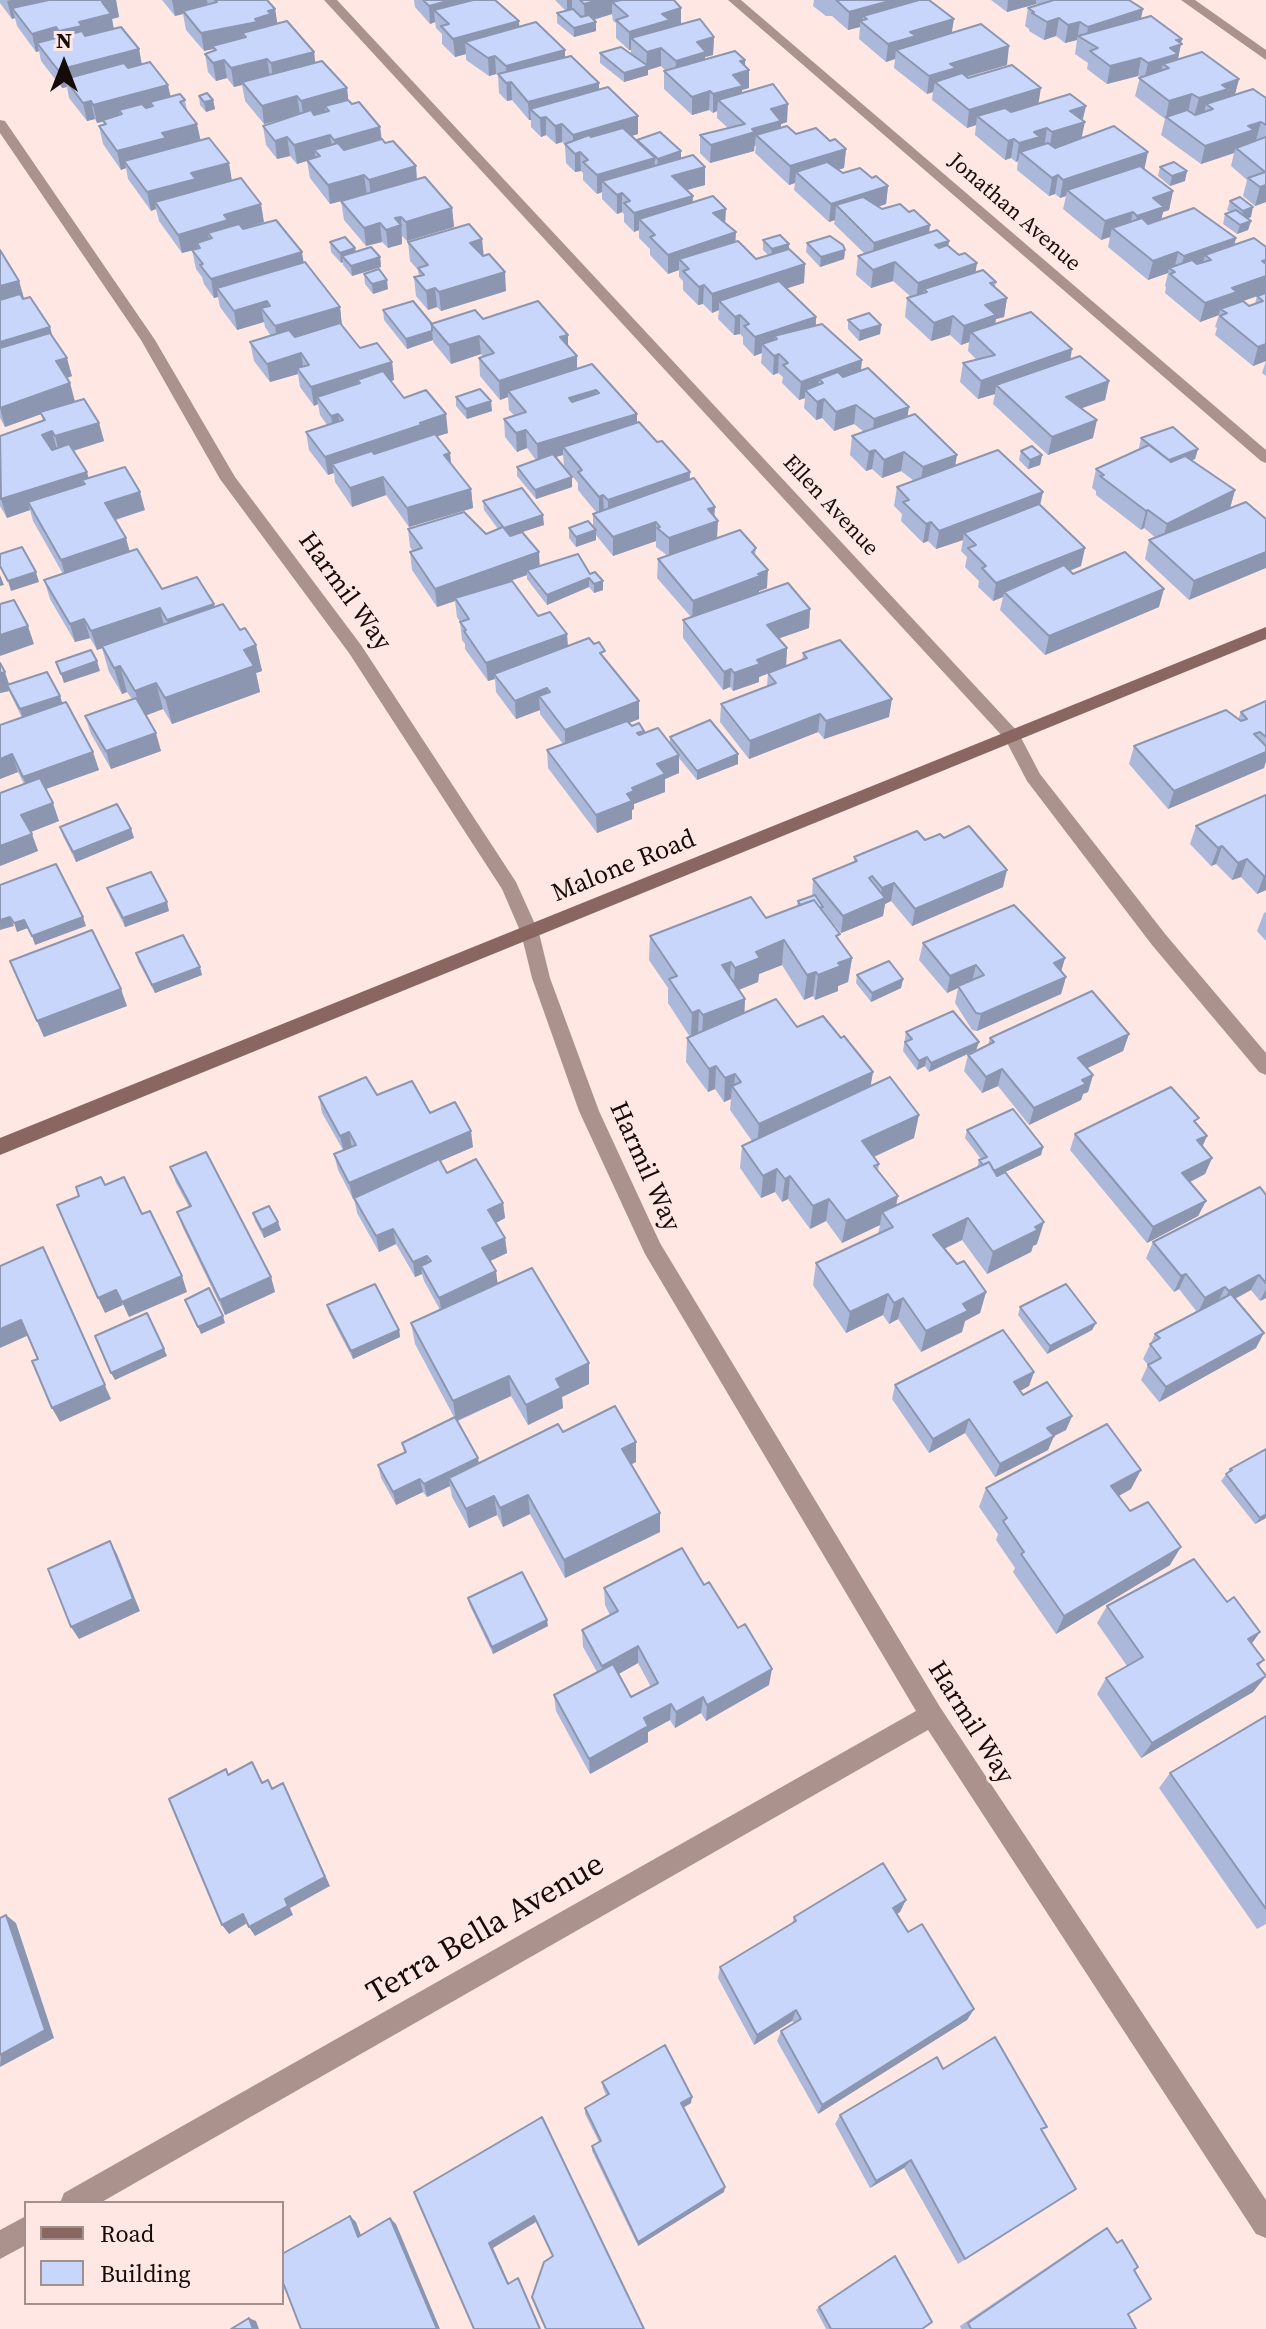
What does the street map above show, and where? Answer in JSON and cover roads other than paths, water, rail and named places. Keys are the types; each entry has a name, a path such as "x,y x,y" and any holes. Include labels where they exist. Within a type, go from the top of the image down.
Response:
{"street":[{"name":"Ellen Avenue","path":"330,0 1012,736 1043,789 1159,940 1266,1067"},
{"name":"Jonathan Avenue","path":"734,0 1266,458"},
{"path":"1187,0 1266,56"},
{"name":"Harmil Way","path":"0,124 148,340 228,479 355,649 510,887 530,933 541,978 589,1111 652,1248 932,1715 1266,2224"},
{"name":"Malone Road","path":"0,1147 1266,633"},
{"name":"Terra Bella Avenue","path":"78,2201 932,1715"},
{"path":"0,2245 24,2231"}]}
